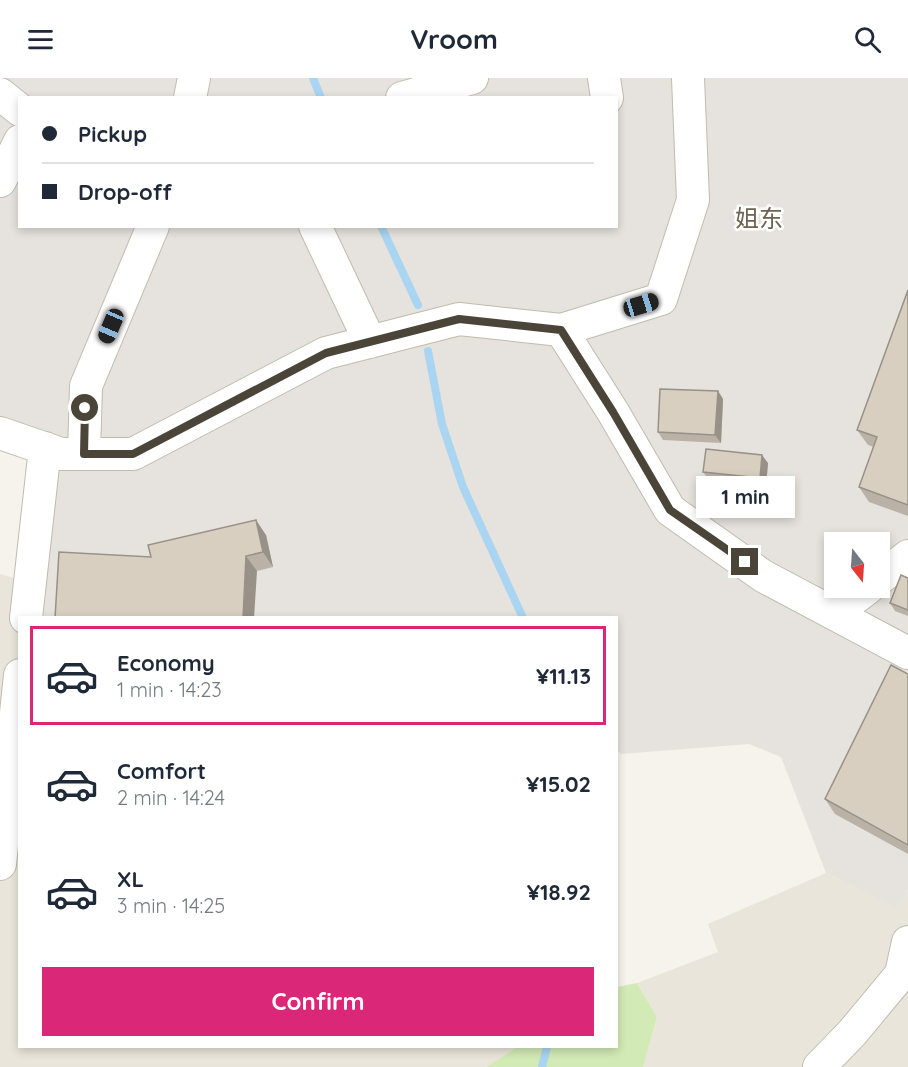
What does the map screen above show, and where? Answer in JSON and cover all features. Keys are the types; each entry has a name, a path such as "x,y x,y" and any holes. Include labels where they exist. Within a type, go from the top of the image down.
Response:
{"street":[{"path":"190,96 194,78"},
{"path":"409,96 471,78"},
{"path":"604,78 607,96"},
{"path":"0,432 61,454 133,454 326,353 459,319 561,330 661,299 693,200 688,78"},
{"path":"0,94 18,108"},
{"path":"0,181 18,145"},
{"path":"84,454 86,386 152,228"},
{"path":"316,228 370,342"},
{"path":"561,330 613,412 670,510 763,576 908,653"},
{"path":"26,616 45,448"},
{"path":"890,570 908,556"},
{"path":"835,614 855,598"},
{"path":"0,864 3,798 18,689"},
{"path":"819,1067 852,1034 901,974 908,942"}],"shaded area":[{"path":"0,78 908,78 908,890 896,907 826,873 781,757 749,744 621,754 618,751 618,616 40,616 60,468 0,450"},
{"path":"0,574 43,586 21,616 18,616 18,1048 515,1048 486,1067 0,1067"},
{"path":"826,873 895,906 908,890 908,1067 643,1067 657,1017 637,983 718,952 708,924"}],"green space":[{"path":"637,983 657,1017 643,1067 486,1067 515,1048 618,1048 618,987"}],"building":[{"path":"908,290 908,505 859,487 877,437 857,430"},
{"path":"660,389 718,391 715,435 658,432"},
{"path":"706,449 762,455 760,478 703,472"},
{"path":"256,520 263,552 246,556 243,616 55,616 59,552 151,557 148,545"},
{"path":"901,575 908,578 908,610 890,603"},
{"path":"891,665 908,674 908,845 825,799"}],"waterway":[{"path":"313,78 320,96"},
{"path":"382,228 418,305"},
{"path":"428,351 442,424 463,487 522,616"},
{"path":"542,1067 547,1048"}],"district":[{"name":"姐东","path":"759,218"}],"route":[{"path":"85,408 84,454 133,454 326,353 459,319 561,330 613,412 670,510 745,562"}]}
